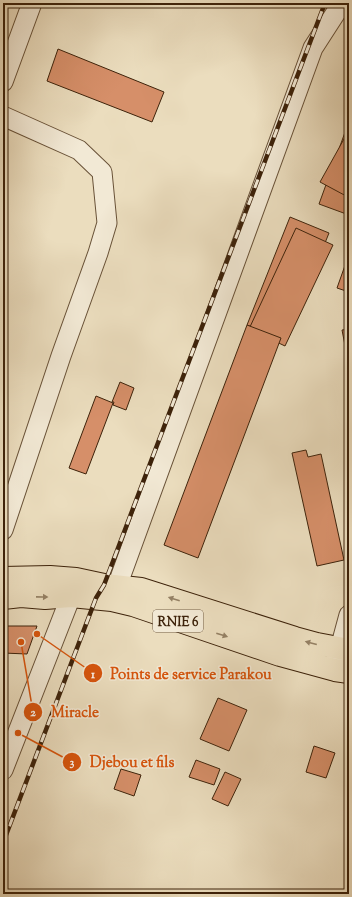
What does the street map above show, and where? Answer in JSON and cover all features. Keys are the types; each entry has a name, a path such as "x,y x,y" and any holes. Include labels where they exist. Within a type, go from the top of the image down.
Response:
{"main road":[{"name":"RNIE 6","path":"3,578 50,576 73,587 114,593 141,589 295,638 344,650"},
{"name":"RNIE 6","path":"3,598 21,596 45,598 73,587"},
{"name":"RNIE 6","path":"114,593 133,605 280,655 342,671"}],"street":[{"path":"3,82 32,3"},
{"path":"114,593 313,48 342,3"},
{"path":"3,116 79,150 102,172 107,223 3,530"},
{"path":"3,770 73,587"},
{"path":"342,671 349,615"}],"building":[{"path":"58,49 164,92 152,122 47,81"},
{"path":"349,124 349,215 319,204"},
{"path":"349,130 349,196 348,197 320,182"},
{"path":"290,217 329,233 286,340 247,325"},
{"path":"296,228 333,245 285,346 249,329"},
{"path":"348,257 349,258 349,292 337,288"},
{"path":"247,325 281,338 198,558 164,545"},
{"path":"349,329 349,366 342,330"},
{"path":"120,382 134,388 126,410 113,405 114,402 112,402"},
{"path":"96,396 113,403 86,474 69,468"},
{"path":"306,450 308,457 321,454 344,560 317,566 292,453"},
{"path":"3,626 37,626 27,654 3,653"},
{"path":"218,698 247,710 229,751 200,739"},
{"path":"314,746 335,753 326,778 306,772"},
{"path":"196,760 220,769 214,785 189,777"},
{"path":"121,769 141,775 134,796 114,789"},
{"path":"225,772 241,779 228,806 212,799"}],"railway":[{"path":"3,843 96,598 104,585 325,3"}],"place":[{"name":"Points de service Parakou","path":"37,634"},
{"name":"Miracle","path":"21,642"},
{"name":"Djebou et fils","path":"18,733"}]}
